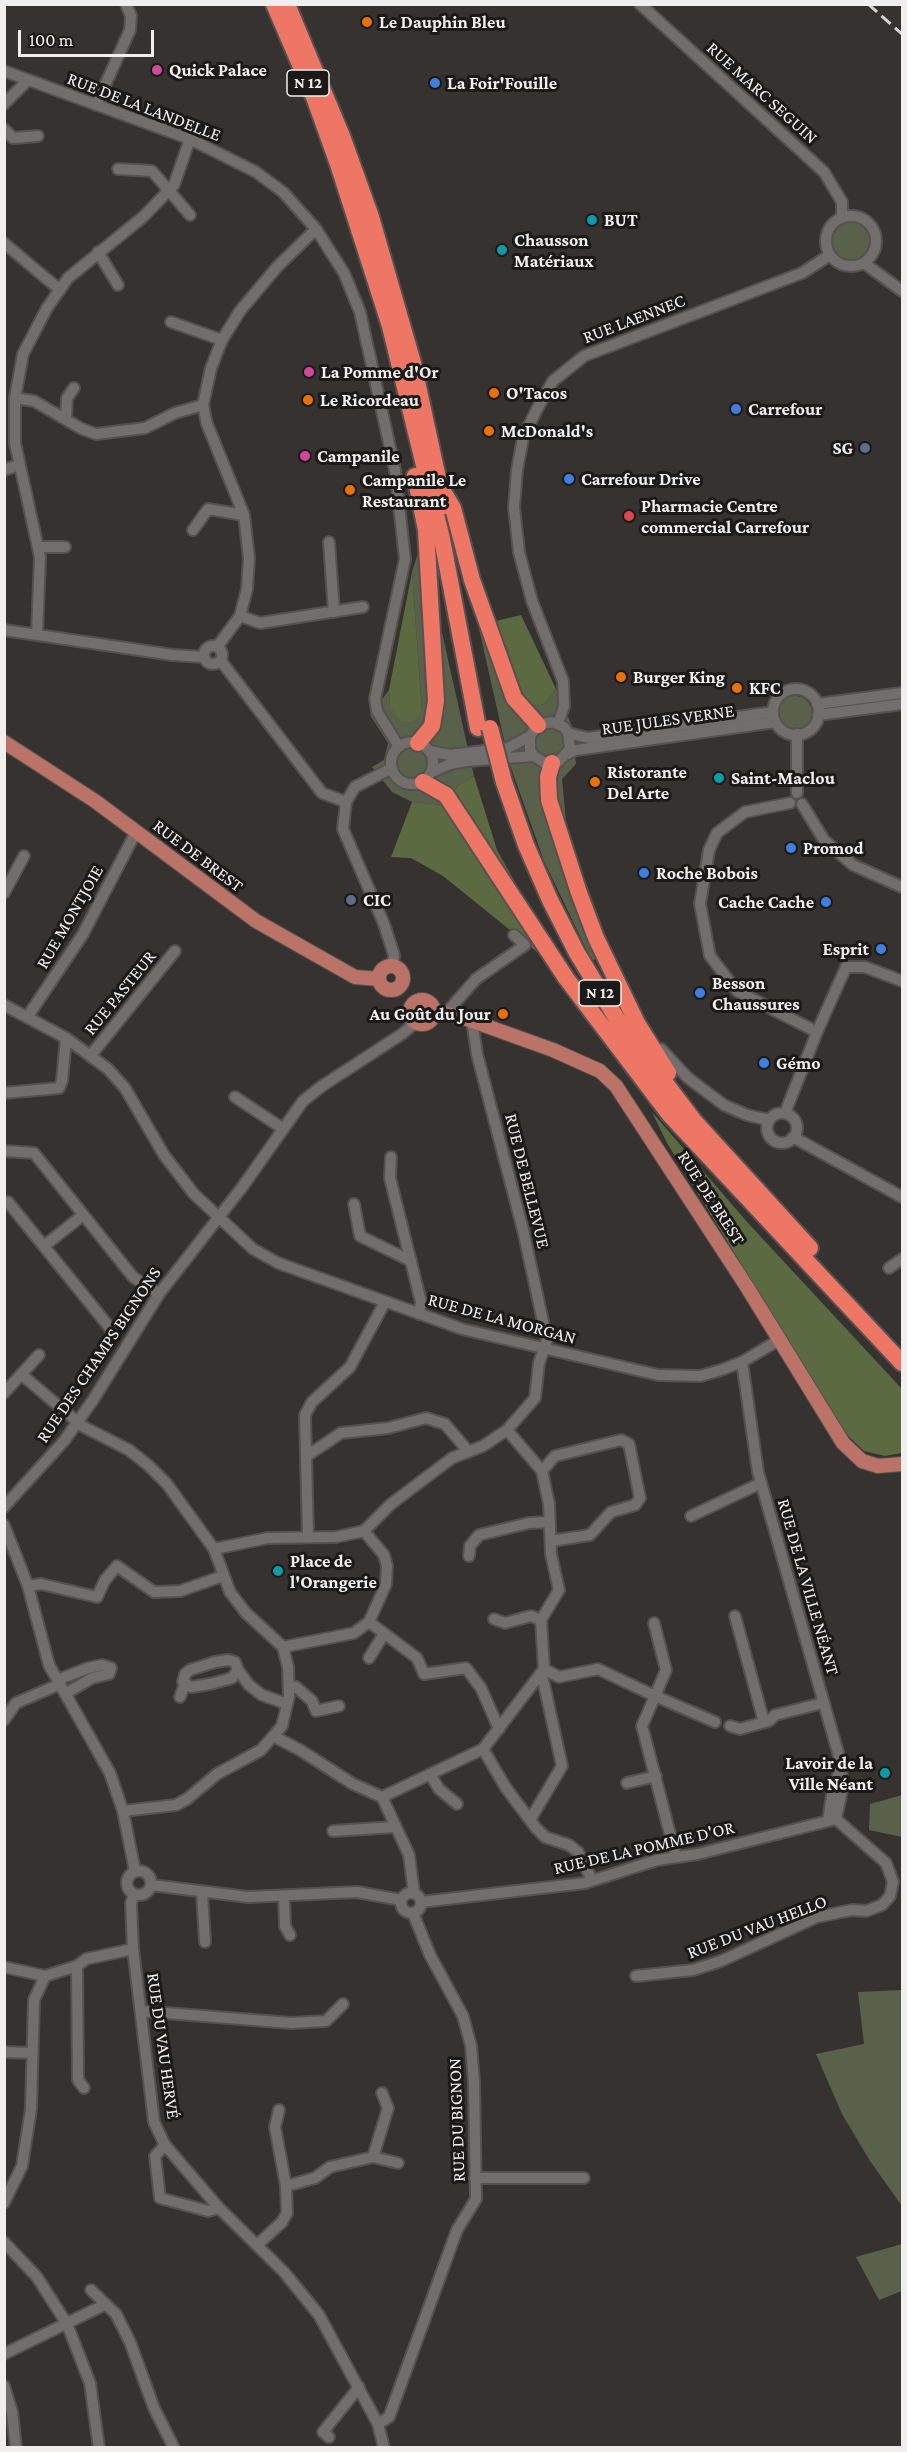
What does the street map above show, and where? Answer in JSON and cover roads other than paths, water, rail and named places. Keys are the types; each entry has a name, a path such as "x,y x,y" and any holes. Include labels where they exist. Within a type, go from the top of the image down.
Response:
{"highway":[{"name":"N 12","path":"274,4 314,97 392,337 484,728 524,868 557,938 585,986 669,1114 903,1363"},
{"name":"N 12","path":"287,4 338,126 371,217 410,352 441,487 484,728"},
{"path":"343,181 395,375 426,530 436,702 432,726 424,747"},
{"path":"441,487 453,508 472,580 514,698 534,731"},
{"path":"552,764 548,777 549,800 579,893 614,975 650,1045 674,1083 722,1142 742,1176"},
{"path":"427,777 446,795 566,978 669,1114"},
{"name":"N 12","path":"499,782 538,873 595,984 657,1075 742,1176 903,1346"}],"main road":[{"name":"RUE DE BREST","path":"4,742 51,771 256,921 355,977 379,979"},
{"path":"399,985 385,988 379,979 383,969 393,967 401,973 399,985 414,1004"},
{"path":"428,1001 440,1012 423,1024 416,1022 410,1013 414,1004 428,1001"},
{"name":"RUE DE BREST","path":"440,1012 472,1021 577,1060 600,1071 616,1086 843,1443 862,1461 878,1466 903,1464"}],"street":[{"path":"96,105 130,30 131,16 126,4"},
{"name":"RUE MARC SEGUIN","path":"640,4 824,172 842,202 842,217"},
{"name":"RUE DE LA LANDELLE","path":"4,71 190,139 256,172 283,192 316,229 344,273 360,312 395,470 405,559 375,699 377,711 399,747"},
{"path":"4,104 28,80"},
{"path":"4,129 13,138 38,136"},
{"path":"37,634 40,602 38,547 15,442 15,398 23,354 47,308 68,279 98,252 143,218 174,185 190,139"},
{"path":"118,169 152,171 190,215"},
{"path":"859,216 872,226 876,233 875,250 864,263 849,266 830,255 826,241 827,233 835,221 842,217 859,216"},
{"path":"217,647 240,616 247,589 249,558 244,515 207,424 203,405 211,368 222,340 259,287 316,229"},
{"path":"4,243 60,290"},
{"path":"98,252 118,285"},
{"name":"RUE LAENNEC","path":"558,723 564,706 563,681 532,601 519,552 514,507 517,470 523,438 536,411 554,381 584,356 802,273 830,255"},
{"path":"864,263 903,291"},
{"path":"171,322 222,340"},
{"path":"66,418 68,398 74,388"},
{"path":"15,398 34,401 82,429 96,434 113,434 145,428 175,413 203,405"},
{"path":"4,470 19,465"},
{"path":"193,530 208,509 244,515"},
{"path":"329,542 334,612"},
{"path":"38,547 65,548"},
{"path":"240,616 260,623 363,607"},
{"path":"4,630 172,655 204,657 211,664 221,661"},
{"path":"204,657 209,647 217,647 221,651 221,661 322,793 346,802"},
{"path":"790,690 808,693 818,709 813,726 797,734 784,731 774,717 776,700 790,690"},
{"path":"818,709 903,693"},
{"path":"818,709 903,704"},
{"name":"RUE JULES VERNE","path":"568,733 588,738 774,717"},
{"name":"RUE JULES VERNE","path":"567,754 576,750 774,717"},
{"path":"534,731 530,750 534,756 545,763 552,764 567,754 571,744 568,733 558,723 545,722 508,748 450,755 405,743 392,757 392,768 404,783 427,777 450,764 534,756"},
{"path":"797,734 797,793"},
{"path":"424,747 433,758 427,777"},
{"path":"392,768 355,787 346,802 343,829 384,924 394,955 393,967"},
{"path":"790,803 791,795 797,793"},
{"path":"797,793 802,796 802,804 824,840 853,865 903,887"},
{"path":"802,804 796,807 790,803 746,812 717,833 709,850 700,914 710,956 737,991 817,1032"},
{"name":"RUE MONTJOIE","path":"28,1016 83,934 136,832"},
{"path":"4,893 24,856"},
{"path":"440,1012 476,979 525,945 514,935"},
{"name":"RUE PASTEUR","path":"90,1055 175,951"},
{"path":"785,1113 846,967 865,967 903,981"},
{"path":"614,975 664,1054 707,1093 724,1105 747,1115 769,1120"},
{"name":"RUE DE LA MORGAN","path":"4,1005 66,1038 90,1055 125,1088 177,1175 253,1249 278,1263 462,1329 627,1369 678,1376 700,1376 742,1362 779,1340"},
{"name":"RUE DE BELLEVUE","path":"364,1531 421,1480 452,1458 483,1446 507,1430 534,1398 539,1363 545,1350 547,1340 541,1308 477,1054 472,1021"},
{"name":"RUE DES CHAMPS BIGNONS","path":"4,1507 78,1421 159,1294 223,1222 282,1128 314,1092 402,1034 416,1022"},
{"path":"4,1093 59,1088 62,1082 66,1038"},
{"path":"235,1097 282,1128"},
{"path":"777,1113 785,1113 796,1123 793,1137 783,1143 771,1139 767,1132 769,1120 777,1113"},
{"path":"793,1137 903,1197"},
{"path":"4,1151 34,1153 133,1276 159,1294"},
{"path":"391,1156 390,1178 421,1302 418,1314"},
{"path":"8,1202 110,1328"},
{"path":"354,1204 360,1236 411,1261"},
{"path":"44,1246 83,1215"},
{"path":"889,1268 903,1259"},
{"path":"309,1536 305,1415 312,1402 350,1367 385,1302"},
{"path":"4,1393 39,1354"},
{"name":"RUE DE LA VILLE NÉANT","path":"742,1362 761,1483 841,1767 833,1789 832,1820"},
{"path":"21,1374 78,1421 129,1450 167,1484 214,1549 230,1592 246,1613 283,1647 288,1667 289,1686 282,1726 261,1750 218,1774 176,1805 123,1811"},
{"path":"308,1455 341,1433 388,1428 426,1418 446,1424 468,1451"},
{"path":"507,1430 542,1471 551,1554 559,1590 541,1620 543,1672 562,1766 530,1820"},
{"path":"542,1471 555,1455 621,1440 629,1444 640,1498 635,1505 611,1512 590,1535 551,1541"},
{"path":"692,1516 761,1483"},
{"path":"469,1556 470,1546 479,1535 529,1523 549,1521"},
{"path":"4,1525 28,1586 49,1665 110,1773 123,1811 135,1871"},
{"path":"214,1549 268,1538 336,1537 364,1531 384,1555 387,1566 386,1584 369,1622 354,1633 283,1647"},
{"path":"28,1586 41,1584 97,1597 105,1580 117,1566 154,1592 180,1591 223,1576"},
{"path":"494,1619 505,1623 531,1616 541,1620"},
{"path":"735,1616 764,1722"},
{"path":"369,1622 417,1658 424,1674 466,1668 481,1688 499,1729"},
{"path":"654,1623 666,1670 642,1726 676,1857"},
{"path":"369,1658 384,1634"},
{"path":"180,1697 185,1684 184,1674 215,1662 228,1660 235,1662 249,1685 262,1695 287,1704"},
{"path":"543,1672 559,1677 598,1669 715,1722"},
{"path":"185,1684 191,1687 210,1684 232,1678 238,1670"},
{"path":"382,1797 483,1749 543,1672"},
{"path":"4,1720 16,1703 61,1686"},
{"path":"289,1686 296,1687 312,1701 316,1711 339,1706"},
{"path":"730,1726 740,1729 764,1722 775,1715 823,1702"},
{"path":"273,1736 354,1784 382,1797 409,1855 414,1893 422,1902 419,1910 413,1914 403,1910 401,1900 405,1895 414,1893"},
{"path":"483,1749 530,1820 545,1837 569,1845 578,1852 592,1880"},
{"path":"430,1774 439,1789 457,1804"},
{"path":"627,1783 656,1776"},
{"name":"RUE DE LA POMME D'OR","path":"422,1902 561,1887 832,1820"},
{"name":"RUE DU VAU HELLO","path":"636,1976 693,1971 722,1961 817,1917 852,1910 866,1911 882,1905 890,1896 893,1882 886,1863 832,1820"},
{"path":"333,1832 395,1827"},
{"path":"135,1871 147,1874 151,1885 145,1894 134,1895 128,1890 126,1883 129,1875 135,1871"},
{"path":"151,1885 202,1893 284,1897 357,1893 401,1900"},
{"path":"202,1893 205,1942"},
{"name":"RUE DU VAU HERVÉ","path":"134,1895 131,1903 133,1949 154,2122 165,2145 219,2208 257,2246 319,2315 378,2424 384,2448"},
{"path":"284,1897 285,1926 290,1935"},
{"name":"RUE DU BIGNON","path":"378,2424 389,2417 457,2229 476,2199 474,2082 471,2046 464,2016 430,1955 413,1914"},
{"name":"RUE DU VAU HERVÉ","path":"45,1976 77,1966 86,1959 133,1949"},
{"path":"77,1966 78,2080 84,2088"},
{"path":"4,1967 45,1976 34,2000 31,2109 22,2166 4,2203"},
{"path":"141,2011 291,2023 326,2021 343,2004"},
{"path":"4,2052 32,2053"},
{"path":"373,2157 388,2108 382,2093"},
{"path":"257,2246 282,2223 287,2213 286,2186 275,2127 279,2110"},
{"name":"RUE DU VAU HERVÉ","path":"165,2145 155,2156 160,2198 208,2211 219,2208"},
{"path":"286,2186 315,2178 330,2167 373,2157 398,2163"},
{"path":"475,2178 584,2178"},
{"path":"4,2242 37,2277 67,2324 90,2383 99,2448"},
{"path":"91,2290 116,2314 130,2342 154,2408 174,2448"},
{"path":"4,2354 106,2304"},
{"path":"4,2386 12,2412 16,2448"},
{"path":"329,2437 324,2432 359,2387"}],"railway":[{"path":"868,4 902,34"}],"place":[{"name":"Le Dauphin Bleu","path":"367,22"},
{"name":"Quick Palace","path":"157,70"},
{"name":"La Foir'Fouille","path":"435,83"},
{"name":"BUT","path":"592,220"},
{"name":"Chausson Matériaux","path":"502,250"},
{"name":"La Pomme d'Or","path":"309,372"},
{"name":"O'Tacos","path":"494,393"},
{"name":"Le Ricordeau","path":"308,400"},
{"name":"Carrefour","path":"736,409"},
{"name":"McDonald's","path":"489,431"},
{"name":"SG","path":"865,448"},
{"name":"Campanile","path":"305,456"},
{"name":"Carrefour Drive","path":"569,479"},
{"name":"Campanile Le Restaurant","path":"350,490"},
{"name":"Pharmacie Centre commercial Carrefour","path":"629,516"},
{"name":"Burger King","path":"621,677"},
{"name":"KFC","path":"737,688"},
{"name":"Saint-Maclou","path":"719,778"},
{"name":"Ristorante Del Arte","path":"595,782"},
{"name":"Promod","path":"791,848"},
{"name":"Roche Bobois","path":"644,873"},
{"name":"CIC","path":"351,900"},
{"name":"Cache Cache","path":"826,902"},
{"name":"Esprit","path":"881,949"},
{"name":"Besson Chaussures","path":"700,993"},
{"name":"Au Goût du Jour","path":"503,1014"},
{"name":"Gémo","path":"764,1063"},
{"name":"Place de l'Orangerie","path":"278,1571"},
{"name":"Lavoir de la Ville Néant","path":"885,1773"}]}
